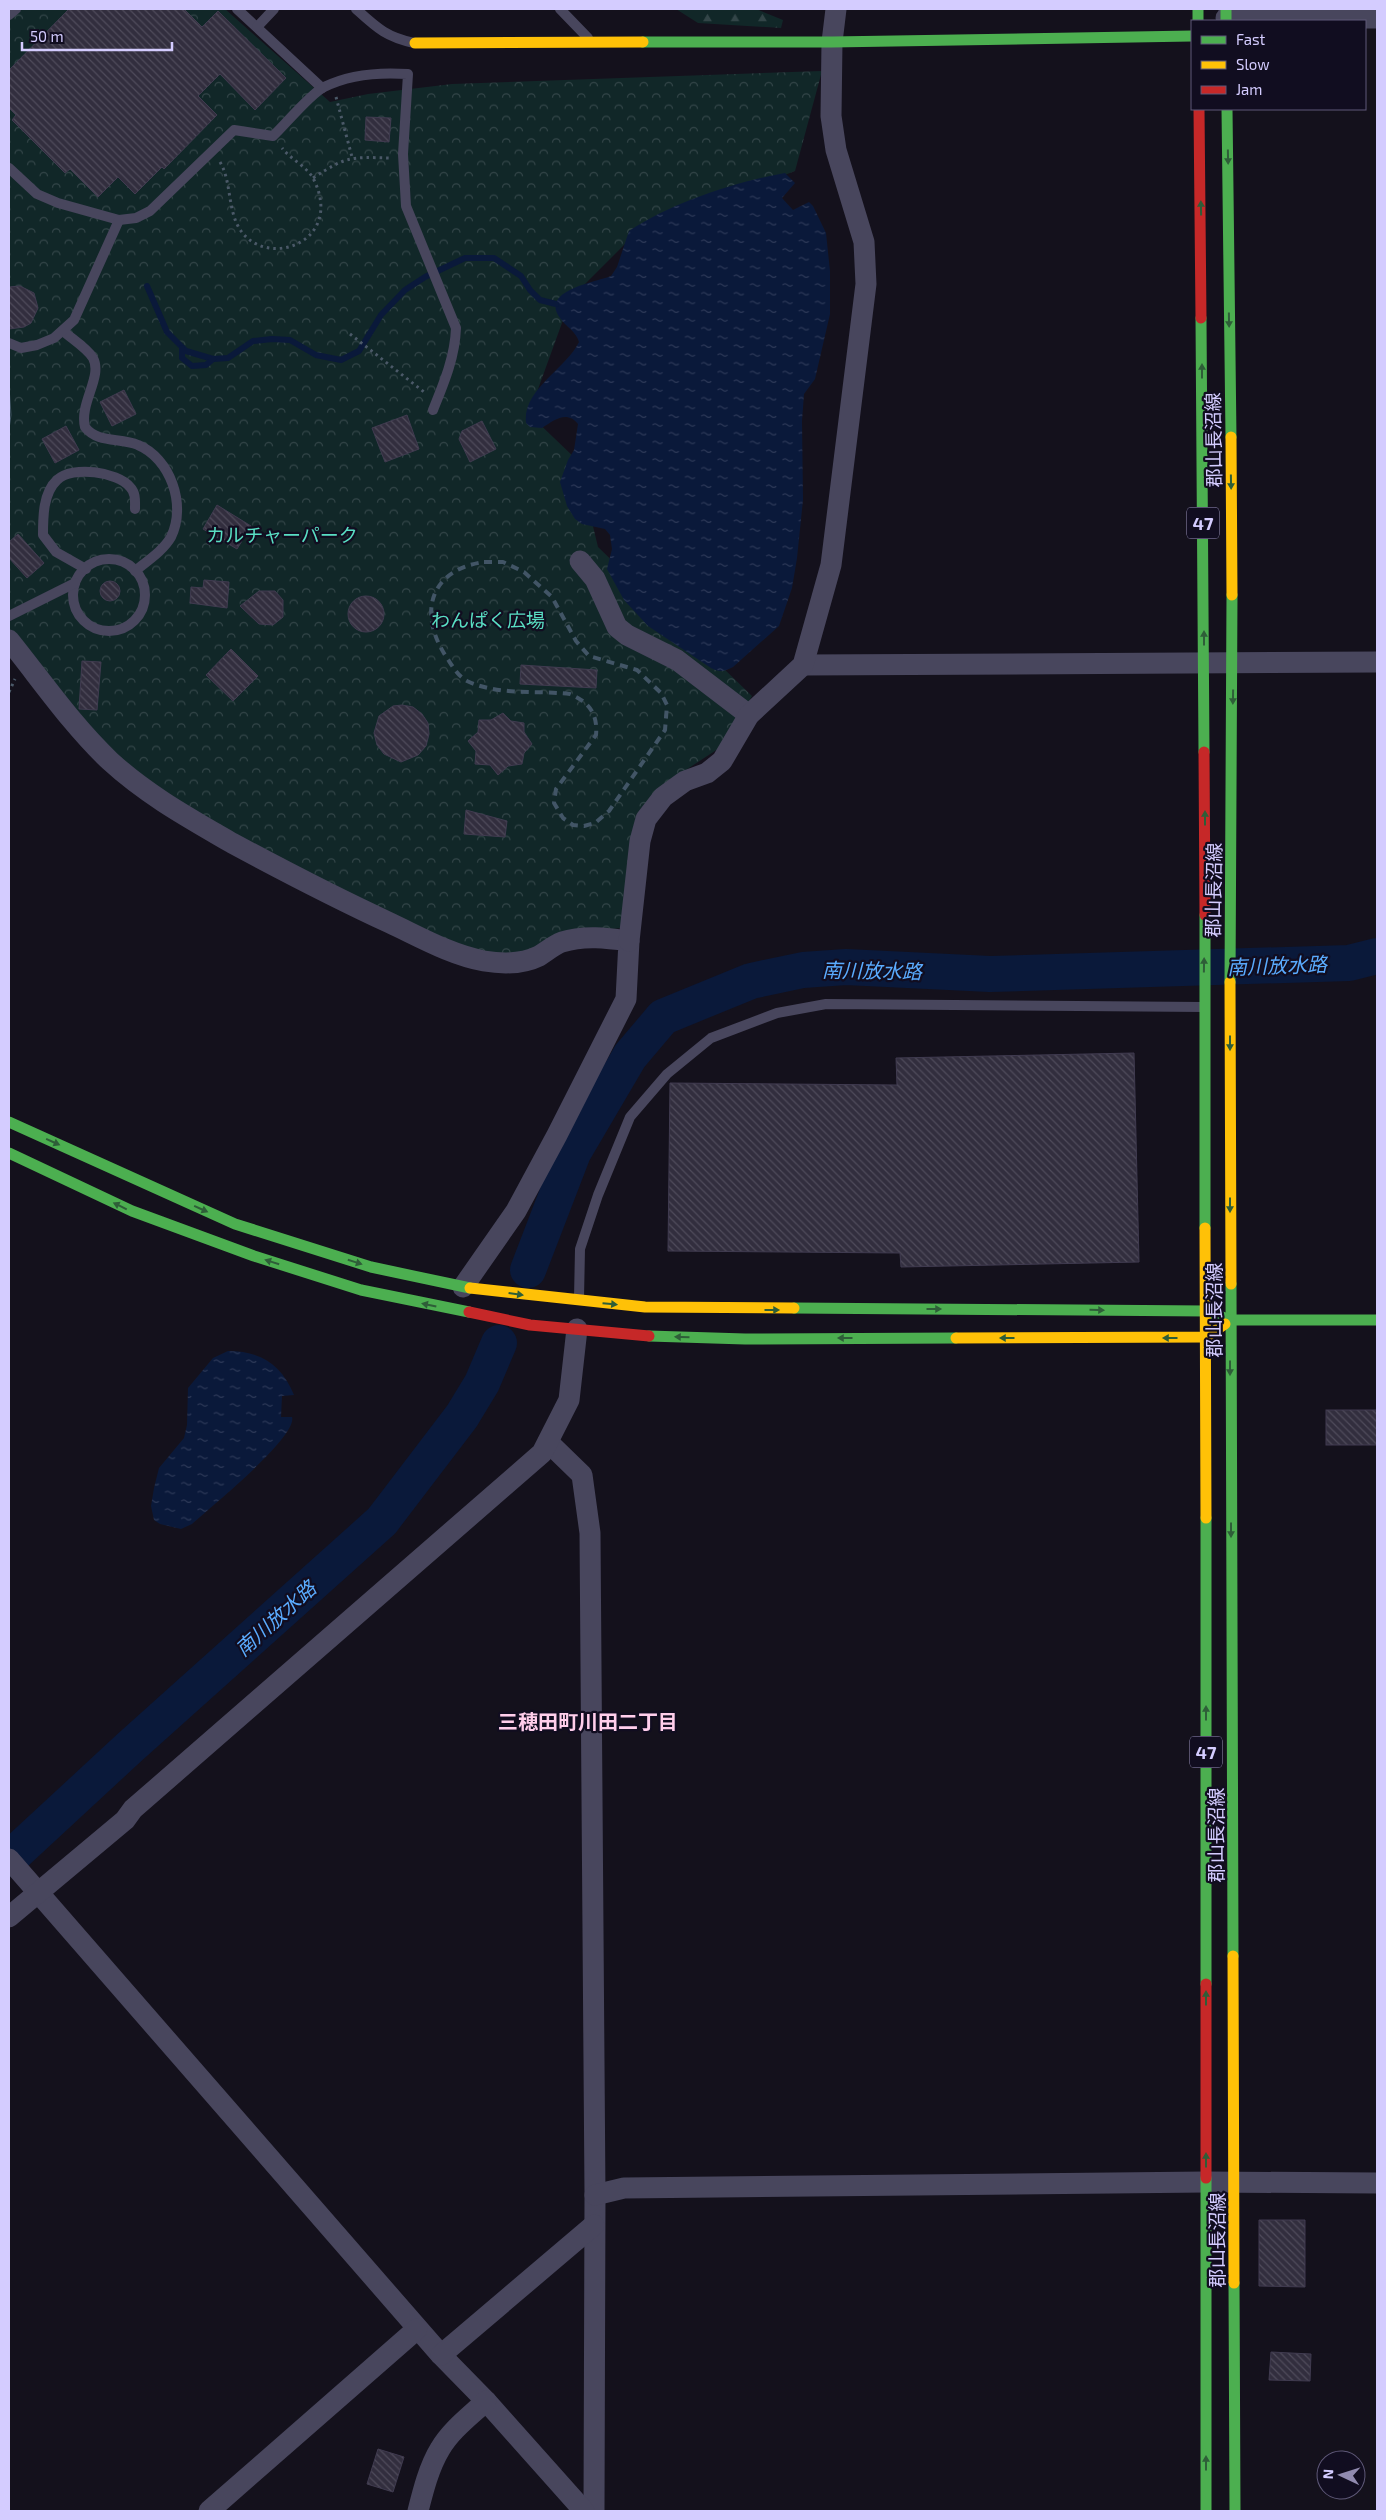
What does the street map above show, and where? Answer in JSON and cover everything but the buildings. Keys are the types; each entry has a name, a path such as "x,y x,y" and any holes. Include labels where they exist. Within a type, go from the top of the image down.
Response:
{"main road":[{"path":"415,43 832,42 1191,36"},
{"name":"郡山長沼線","path":"1199,110 1204,663 1206,1311 1206,2511"},
{"name":"郡山長沼線","path":"1227,110 1233,662 1230,937 1230,1320 1235,2511"},
{"path":"9,1122 235,1224 371,1266 463,1287 544,1298 645,1307 755,1310 1000,1309 1206,1311 1230,1320 1377,1320"},
{"path":"9,1153 132,1211 254,1256 362,1290 530,1325 634,1336 735,1338 1206,1338 1230,1320"}],"street":[{"path":"463,1287 516,1211 557,1135 626,998 629,942 640,841 646,820 663,797 685,781 707,773 722,761 749,715 803,665 831,565 866,284 864,242 834,142 831,116 832,42 836,9"},
{"path":"1226,16 1377,18"},
{"path":"580,561 595,579 617,627 627,635 677,660 749,715"},
{"path":"9,640 65,713 110,761 152,797 259,858 352,905 458,954 483,961 501,963 524,961 538,957 560,942 578,938 603,937 629,942"},
{"path":"803,665 1377,662"},
{"path":"9,1917 33,1888 125,1820 133,1809 542,1453 569,1400 577,1329"},
{"path":"548,1442 582,1475 590,1533 594,2511"},
{"path":"9,1859 418,2329 486,2401 584,2511"},
{"path":"594,2194 624,2188 1206,2182 1377,2183"},
{"path":"441,2355 594,2225"},
{"path":"209,2511 418,2329"},
{"path":"418,2511 440,2449 458,2427 486,2401"}],"lane":[{"path":"9,15 16,9"},
{"path":"237,9 322,88"},
{"path":"257,27 274,9"},
{"path":"356,9 381,32 396,39 415,43"},
{"path":"560,9 592,42"},
{"path":"9,168 37,194 58,203 119,220 136,218 150,211 234,130 273,136 322,88 357,76 384,72 408,74 402,158 406,206 456,328 456,343 435,405"},
{"path":"9,343 22,348 54,338 74,320 119,220"},
{"path":"63,331 92,357 95,367 93,384 83,409 85,428 95,436 137,444 152,453 167,471 172,483 176,513 171,536 162,548 134,571"},
{"path":"86,569 56,552 43,535 45,502 58,479 68,474 96,472 118,477 131,487 135,497 135,509"},
{"path":"9,616 75,583 92,564 105,560 118,560 134,571 144,588 144,601 140,614 132,624 120,630 106,631 94,628 83,620 76,609 73,596 75,583"},
{"path":"579,1301 580,1249 598,1195 630,1117 667,1074 712,1038 777,1013 826,1004 1204,1007"}],"path":[{"path":"334,84 352,157"},
{"path":"213,151 222,166 236,221 241,231 256,243 270,247 286,247 302,243 314,232 321,217 322,205 313,178 284,151 273,136"},
{"path":"313,178 334,164 352,157 402,158"},
{"path":"350,334 435,405"}],"green space":[{"name":"カルチャーパーク","path":"9,9 225,9 330,102 368,94 452,84 822,71 795,171 637,232 571,298 529,414 577,460 598,547 752,696 724,745 669,781 621,928 570,934 520,956 454,949 153,791 108,750 9,630"},
{"path":"676,9 756,9 783,20 781,28 698,23"}],"water":[{"path":"785,173 795,183 782,198 793,210 809,202 813,206 826,233 830,271 830,314 815,379 804,394 802,421 803,500 792,588 779,626 733,667 720,671 714,670 648,626 624,600 607,569 612,549 610,535 605,529 582,524 575,519 567,506 560,482 574,450 578,424 574,420 565,417 542,428 530,427 526,423 527,411 531,400 538,390 573,352 579,342 576,335 560,318 556,308 557,300 572,289 611,276 617,267 629,231 664,211 704,195 745,182"},
{"path":"228,1351 260,1357 277,1368 283,1375 294,1395 282,1396 281,1417 292,1417 290,1427 281,1440 251,1472 192,1524 181,1529 160,1524 154,1520 151,1506 154,1488 159,1468 184,1438 187,1425 188,1388 213,1358"}],"waterway":[{"path":"147,286 167,332 186,351 213,359 228,358 253,341 272,339 290,340 316,355 341,360 359,351 381,315 405,290 425,277 465,258 494,258 521,276 530,290 540,300 556,304"},
{"path":"182,348 182,358 192,366 206,365 213,359"},
{"name":"南川放水路","path":"528,1270 573,1153 630,1056 663,1017 751,981 803,970 846,967 990,974 1349,963 1377,956"},
{"name":"南川放水路","path":"9,1859 130,1747 382,1521 462,1416 482,1383 499,1343"}],"tram line":[{"path":"9,387 11,415 9,429"}],"railway":[{"path":"484,562 503,562 524,572 552,597 576,641 589,656 637,670 661,693 667,705 665,730 609,811 595,823 584,826 573,825 563,818 554,803 556,789 596,735 594,715 587,705 570,694 505,691 479,686 467,681 456,671 438,642 431,611 434,597 440,585 451,574 465,567 484,562"}],"traffic: fast":[{"path":"1198,9 1198,20"},
{"path":"1226,9 1226,20"},
{"path":"643,42 832,42 1191,36"},
{"path":"1227,110 1231,437"},
{"path":"1201,318 1204,752"},
{"path":"1230,982 1232,595"},
{"path":"1205,915 1205,1228"},
{"path":"9,1122 235,1224 371,1267 470,1288"},
{"path":"9,1153 132,1211 254,1256 361,1290 469,1312"},
{"path":"1231,1284 1233,1956"},
{"path":"794,1308 1206,1311 1230,1320 1377,1320"},
{"path":"649,1336 745,1339 956,1338"},
{"path":"1206,1518 1206,1984"},
{"path":"1206,2178 1206,2511"},
{"path":"1234,2283 1235,2511"}],"traffic: slow":[{"path":"415,43 643,42"},
{"path":"1231,437 1232,595"},
{"path":"1230,982 1231,1284"},
{"path":"1205,1228 1206,1518"},
{"path":"470,1288 645,1307 794,1308"},
{"path":"956,1338 1206,1337 1225,1324"},
{"path":"1233,1956 1234,2283"}],"traffic: jam":[{"path":"1199,110 1201,318"},
{"path":"1204,752 1205,915"},
{"path":"469,1312 530,1325 649,1336"},
{"path":"1206,1984 1206,2178"}],"district":[{"name":"三穂田町川田二丁目","path":"588,1721"}],"park label":[{"name":"わんぱく広場","path":"488,619"}]}
